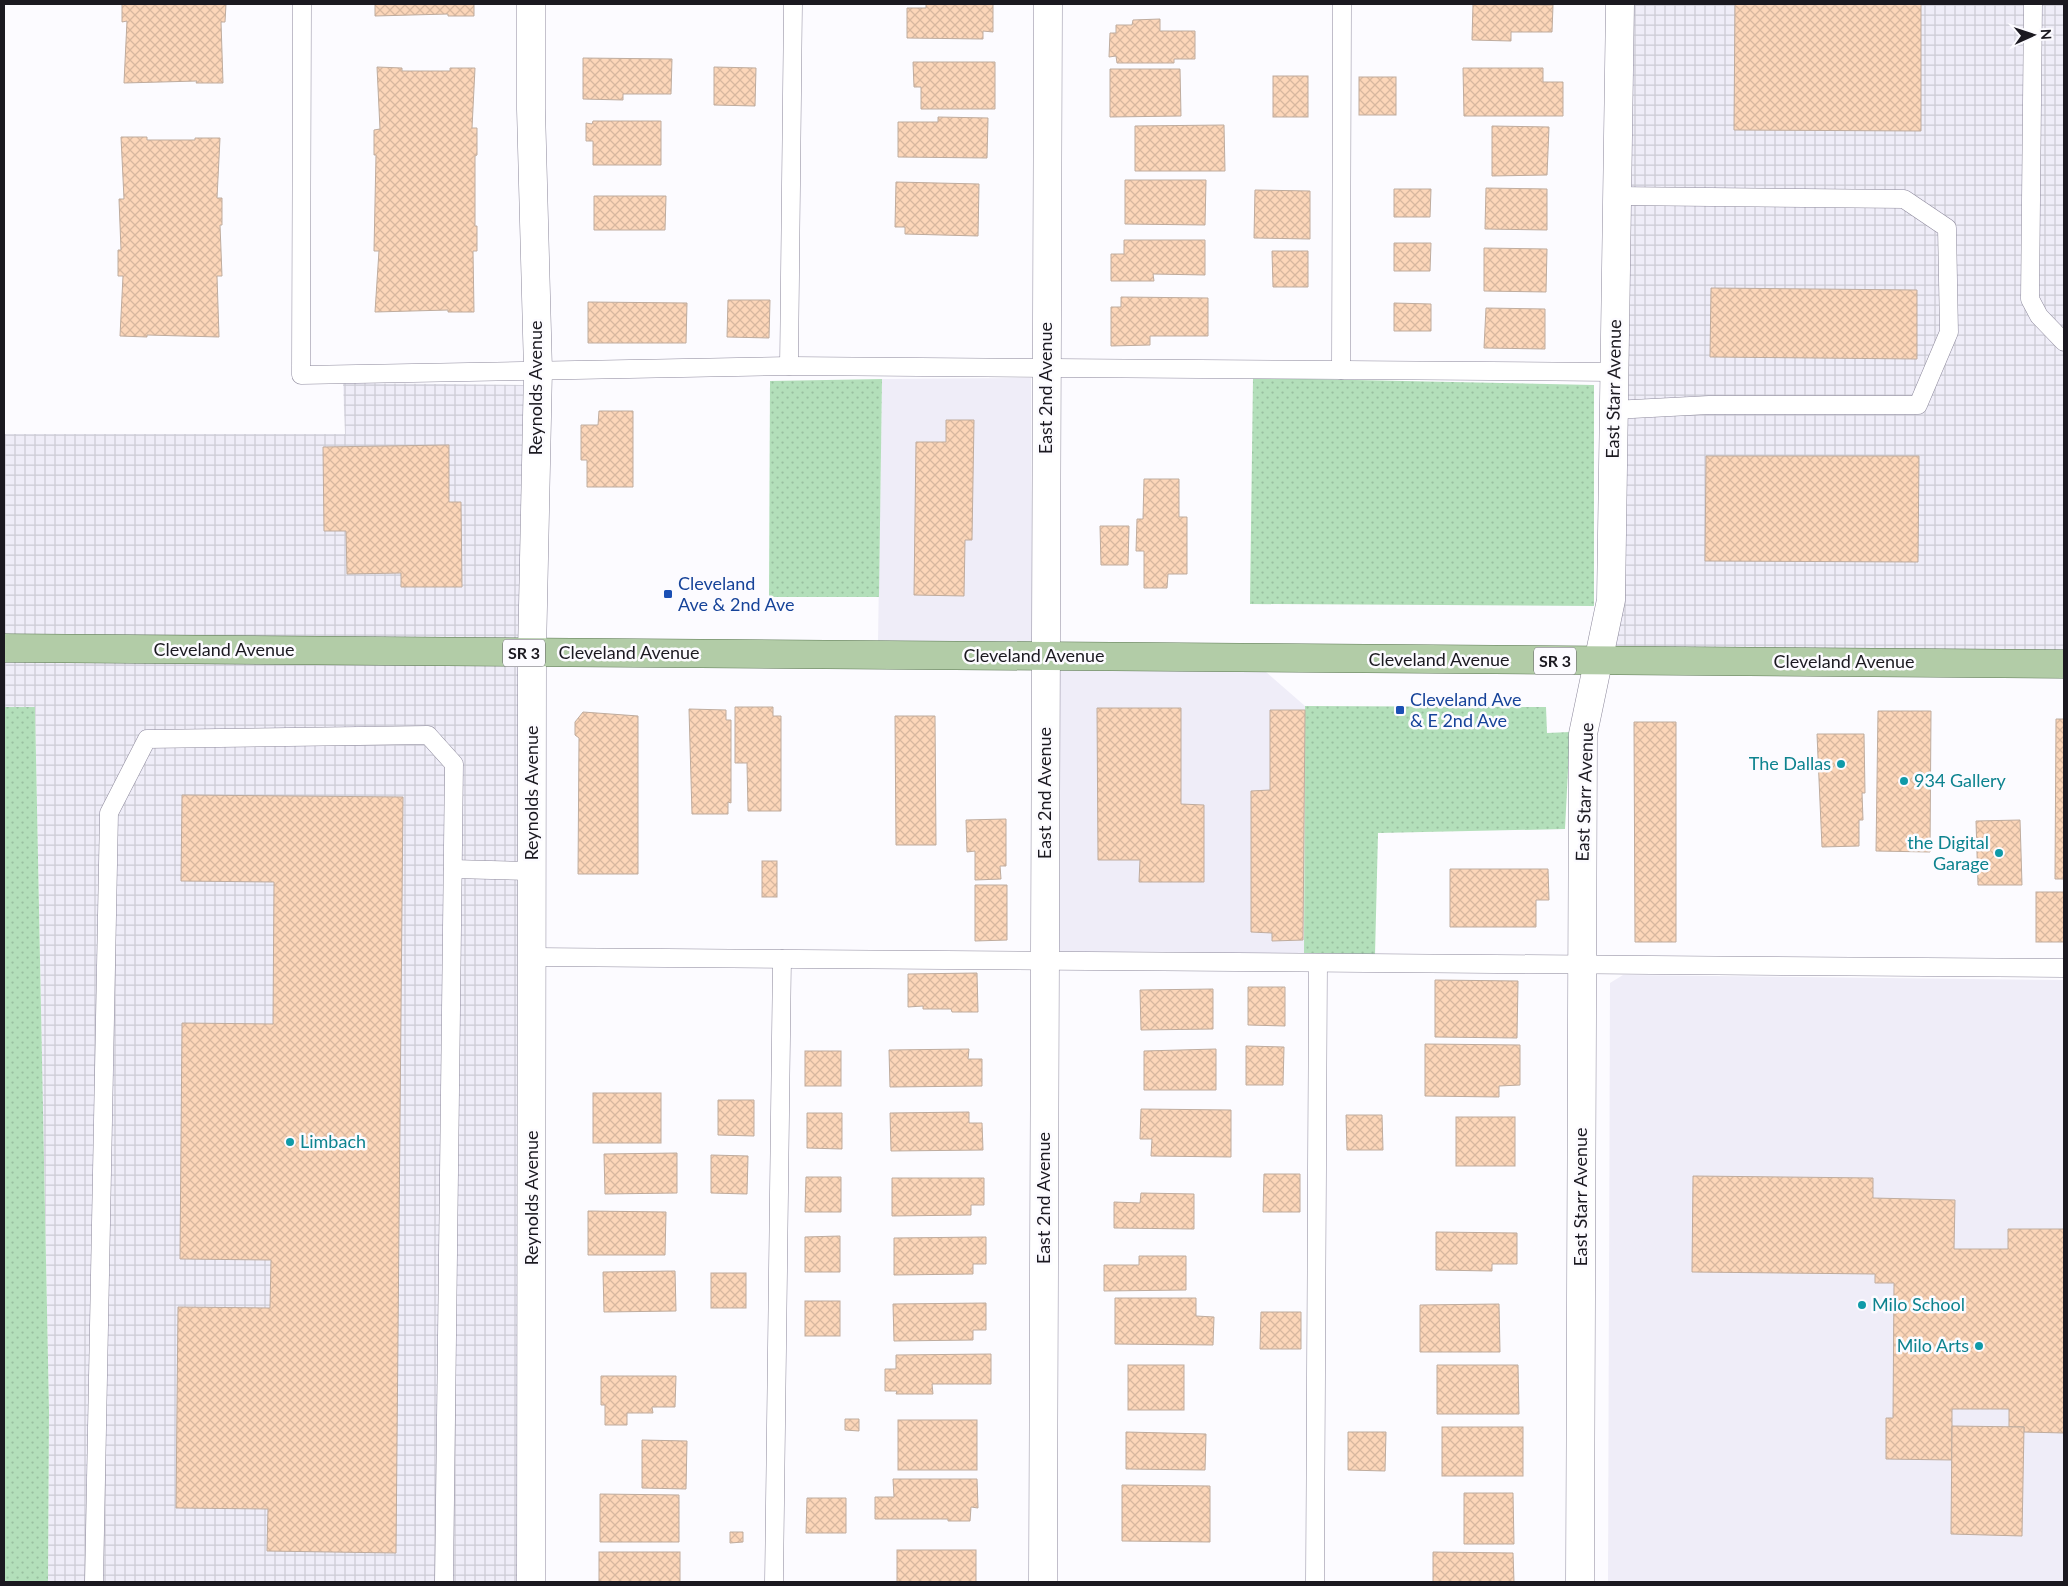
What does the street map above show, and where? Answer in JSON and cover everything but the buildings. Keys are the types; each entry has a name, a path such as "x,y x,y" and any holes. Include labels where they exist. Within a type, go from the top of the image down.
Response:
{"main road":[{"name":"Cleveland Avenue","path":"4,648 2064,664"}],"street":[{"name":"Reynolds Avenue","path":"531,4 531,109 538,370 532,653 531,1582"},
{"name":"East 2nd Avenue","path":"1043,1582 1048,4"},
{"name":"East Starr Avenue","path":"1580,1582 1583,734 1611,600 1620,4"}],"lane":[{"path":"302,4 301,375 789,366 1614,372"},
{"path":"789,366 793,4"},
{"path":"1341,370 1342,4"},
{"path":"2033,4 2030,299 2039,316 2064,342"},
{"path":"1614,410 1709,405 1918,405 1949,332 1947,228 1904,199 1617,196"},
{"path":"94,1582 110,813 147,739 428,735 454,764 444,1582"},
{"path":"453,869 532,871"},
{"path":"532,957 2064,968"},
{"path":"774,1582 782,959"},
{"path":"1315,1582 1318,963"}],"shaded area":[{"path":"1620,4 2064,4 2064,664 1610,660"},
{"path":"1031,378 1033,645 878,642 882,379"},
{"path":"343,383 524,385 528,1582 48,1582 49,1411 35,708 4,707 4,434 345,434"},
{"path":"1249,657 1305,706 1304,955 1052,956 1054,658"},
{"path":"1623,975 2064,980 2064,1582 1608,1582 1610,983"}],"green space":[{"path":"1253,378 1594,385 1594,606 1250,604"},
{"path":"882,379 879,597 769,597 770,381"},
{"path":"1305,706 1546,707 1547,733 1570,732 1565,829 1378,833 1375,955 1304,955"},
{"path":"4,707 35,707 49,1411 48,1582 4,1582"}],"place":[{"name":"Cleveland Ave & 2nd Ave","path":"668,594"},
{"name":"Cleveland Ave & E 2nd Ave","path":"1400,710"},
{"name":"The Dallas","path":"1841,764"},
{"name":"934 Gallery","path":"1904,781"},
{"name":"the Digital Garage","path":"1999,853"},
{"name":"Limbach","path":"290,1142"},
{"name":"Milo School","path":"1862,1305"},
{"name":"Milo Arts","path":"1979,1346"}]}
